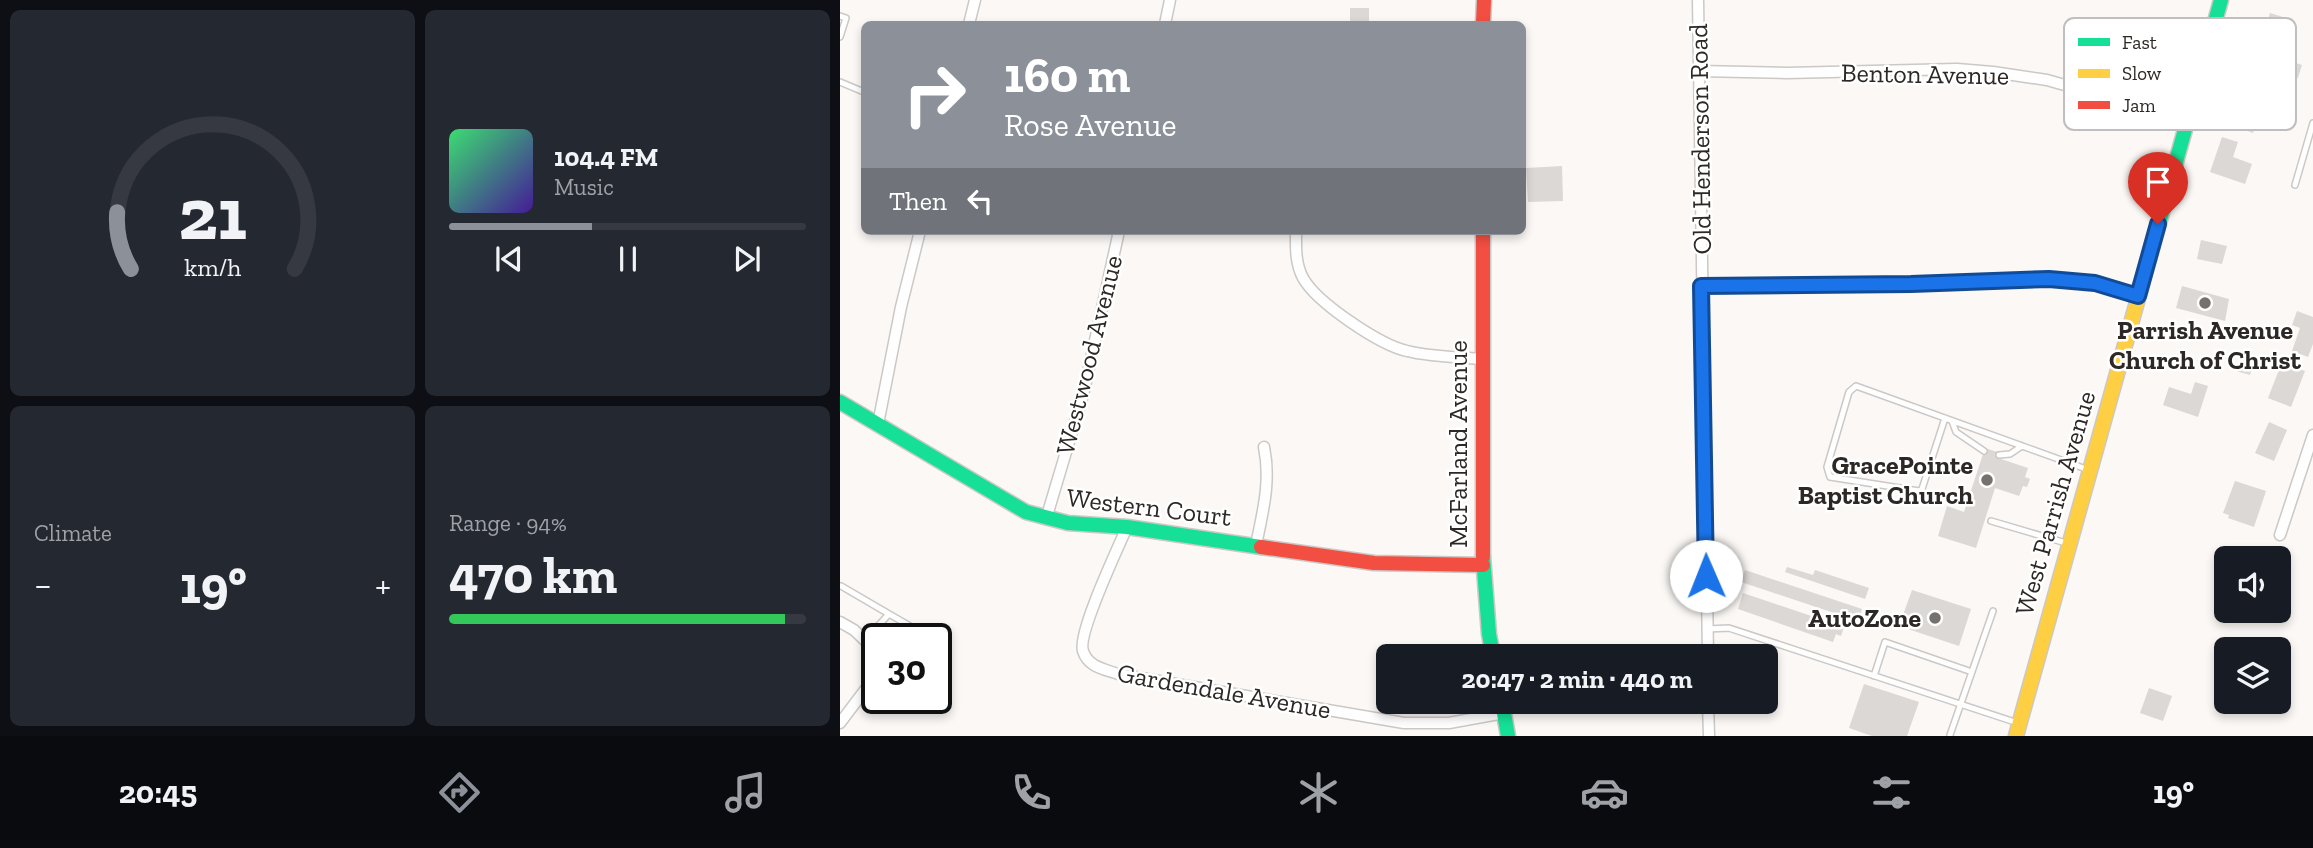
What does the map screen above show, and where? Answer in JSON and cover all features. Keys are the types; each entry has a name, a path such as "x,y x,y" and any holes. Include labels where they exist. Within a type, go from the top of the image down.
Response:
{"street":[{"path":"970,21 975,0"},
{"path":"1166,21 1170,0"},
{"path":"1483,21 1484,0"},
{"name":"Old Henderson Road","path":"1699,0 1708,644"},
{"name":"West Parrish Avenue","path":"2216,18 2221,0"},
{"name":"Benton Avenue","path":"1699,71 1800,73 1957,69 1993,72 2064,85"},
{"name":"West Parrish Avenue","path":"2018,730 2185,130"},
{"path":"878,424 901,307 919,235"},
{"name":"Westwood Avenue","path":"1046,519 1083,395 1118,235"},
{"path":"1296,235 1297,263 1302,276 1317,297 1338,313 1405,351 1482,359"},
{"name":"McFarland Avenue","path":"1483,235 1483,565 1491,644"},
{"path":"1701,286 1911,284 2049,279 2095,283 2138,296"},
{"name":"Western Court","path":"840,402 1026,512 1046,519 1127,527 1374,563 1483,565"},
{"path":"2280,535 2313,435"},
{"path":"1256,545 1268,489 1268,466 1264,447"},
{"name":"Gardendale Avenue","path":"1127,527 1083,633 1083,652 1096,667 1118,674 1404,723 1450,723 1482,714"},
{"path":"840,622 861,636"},
{"path":"840,723 861,695"},
{"path":"1504,714 1508,736"},
{"path":"1709,714 1709,736"}],"lane":[{"path":"840,16 846,18 840,37"},
{"path":"840,82 861,91"},
{"path":"2295,185 2313,123"},
{"path":"1945,418 1922,489 1919,491 1828,475 1827,467 1852,388 1856,386 1945,418 1952,421 2022,446 2089,471"},
{"path":"1952,421 1956,432 1984,451"},
{"path":"1999,455 2010,454 2022,446"},
{"path":"1991,521 2069,543"},
{"path":"841,586 905,623"},
{"path":"1950,735 1993,611"},
{"path":"881,623 889,614"},
{"path":"1707,629 1729,628 1961,705 2018,730"},
{"path":"1874,676 1885,642 1972,672"}],"building":[{"path":"1350,8 1369,8 1369,21 1350,21"},
{"path":"2270,13 2287,18 2268,18"},
{"path":"2296,63 2302,65 2296,77"},
{"path":"2222,137 2238,142 2233,157 2252,164 2245,184 2210,172"},
{"path":"1562,166 1563,201 1528,202 1526,168"},
{"path":"2201,240 2227,246 2222,264 2197,259"},
{"path":"2182,286 2229,299 2225,321 2176,308"},
{"path":"2297,311 2313,317 2313,344 2308,357 2292,351 2300,328 2292,325"},
{"path":"2242,353 2256,357 2250,375 2236,371"},
{"path":"2282,362 2305,371 2291,407 2268,398"},
{"path":"2195,382 2208,386 2198,417 2163,405 2169,387 2191,394"},
{"path":"2269,422 2287,430 2274,461 2255,453"},
{"path":"1985,448 2000,453 1998,458 2028,468 2025,477 2030,479 2019,496 1995,488 1976,548 1938,536 1947,506 1964,512"},
{"path":"2235,481 2266,491 2254,527 2228,518 2229,515 2223,513"},
{"path":"1787,567 1813,575 1815,570 1869,588 1865,599 1785,572"},
{"path":"1745,570 1862,609 1858,621 1741,582"},
{"name":"AutoZone","path":"1912,590 1971,609 1959,646 1899,626"},
{"path":"1743,593 1844,627 1841,636 1836,634 1833,642 1738,609"},
{"path":"1864,684 1919,702 1907,736 1872,736 1849,728"},
{"path":"2149,688 2172,696 2163,721 2140,713"}],"traffic: fast":[{"path":"2216,18 2221,0"},
{"path":"2149,259 2185,130"},
{"path":"840,402 1026,512 1068,523 1127,527 1261,547"},
{"path":"1483,556 1491,644"},
{"path":"1504,714 1508,736"}],"traffic: slow":[{"path":"2016,736 2149,259"}],"traffic: jam":[{"path":"1483,21 1484,0"},
{"path":"1483,235 1483,556"},
{"path":"1261,547 1374,563 1483,565"}],"place":[{"name":"Parrish Avenue Church of Christ","path":"2205,303"},
{"name":"GracePointe Baptist Church","path":"1987,480"},
{"name":"AutoZone","path":"1935,618"}],"route":[{"path":"1706,576 1701,286 1911,284 2049,279 2095,283 2138,296 2158,224"}]}
